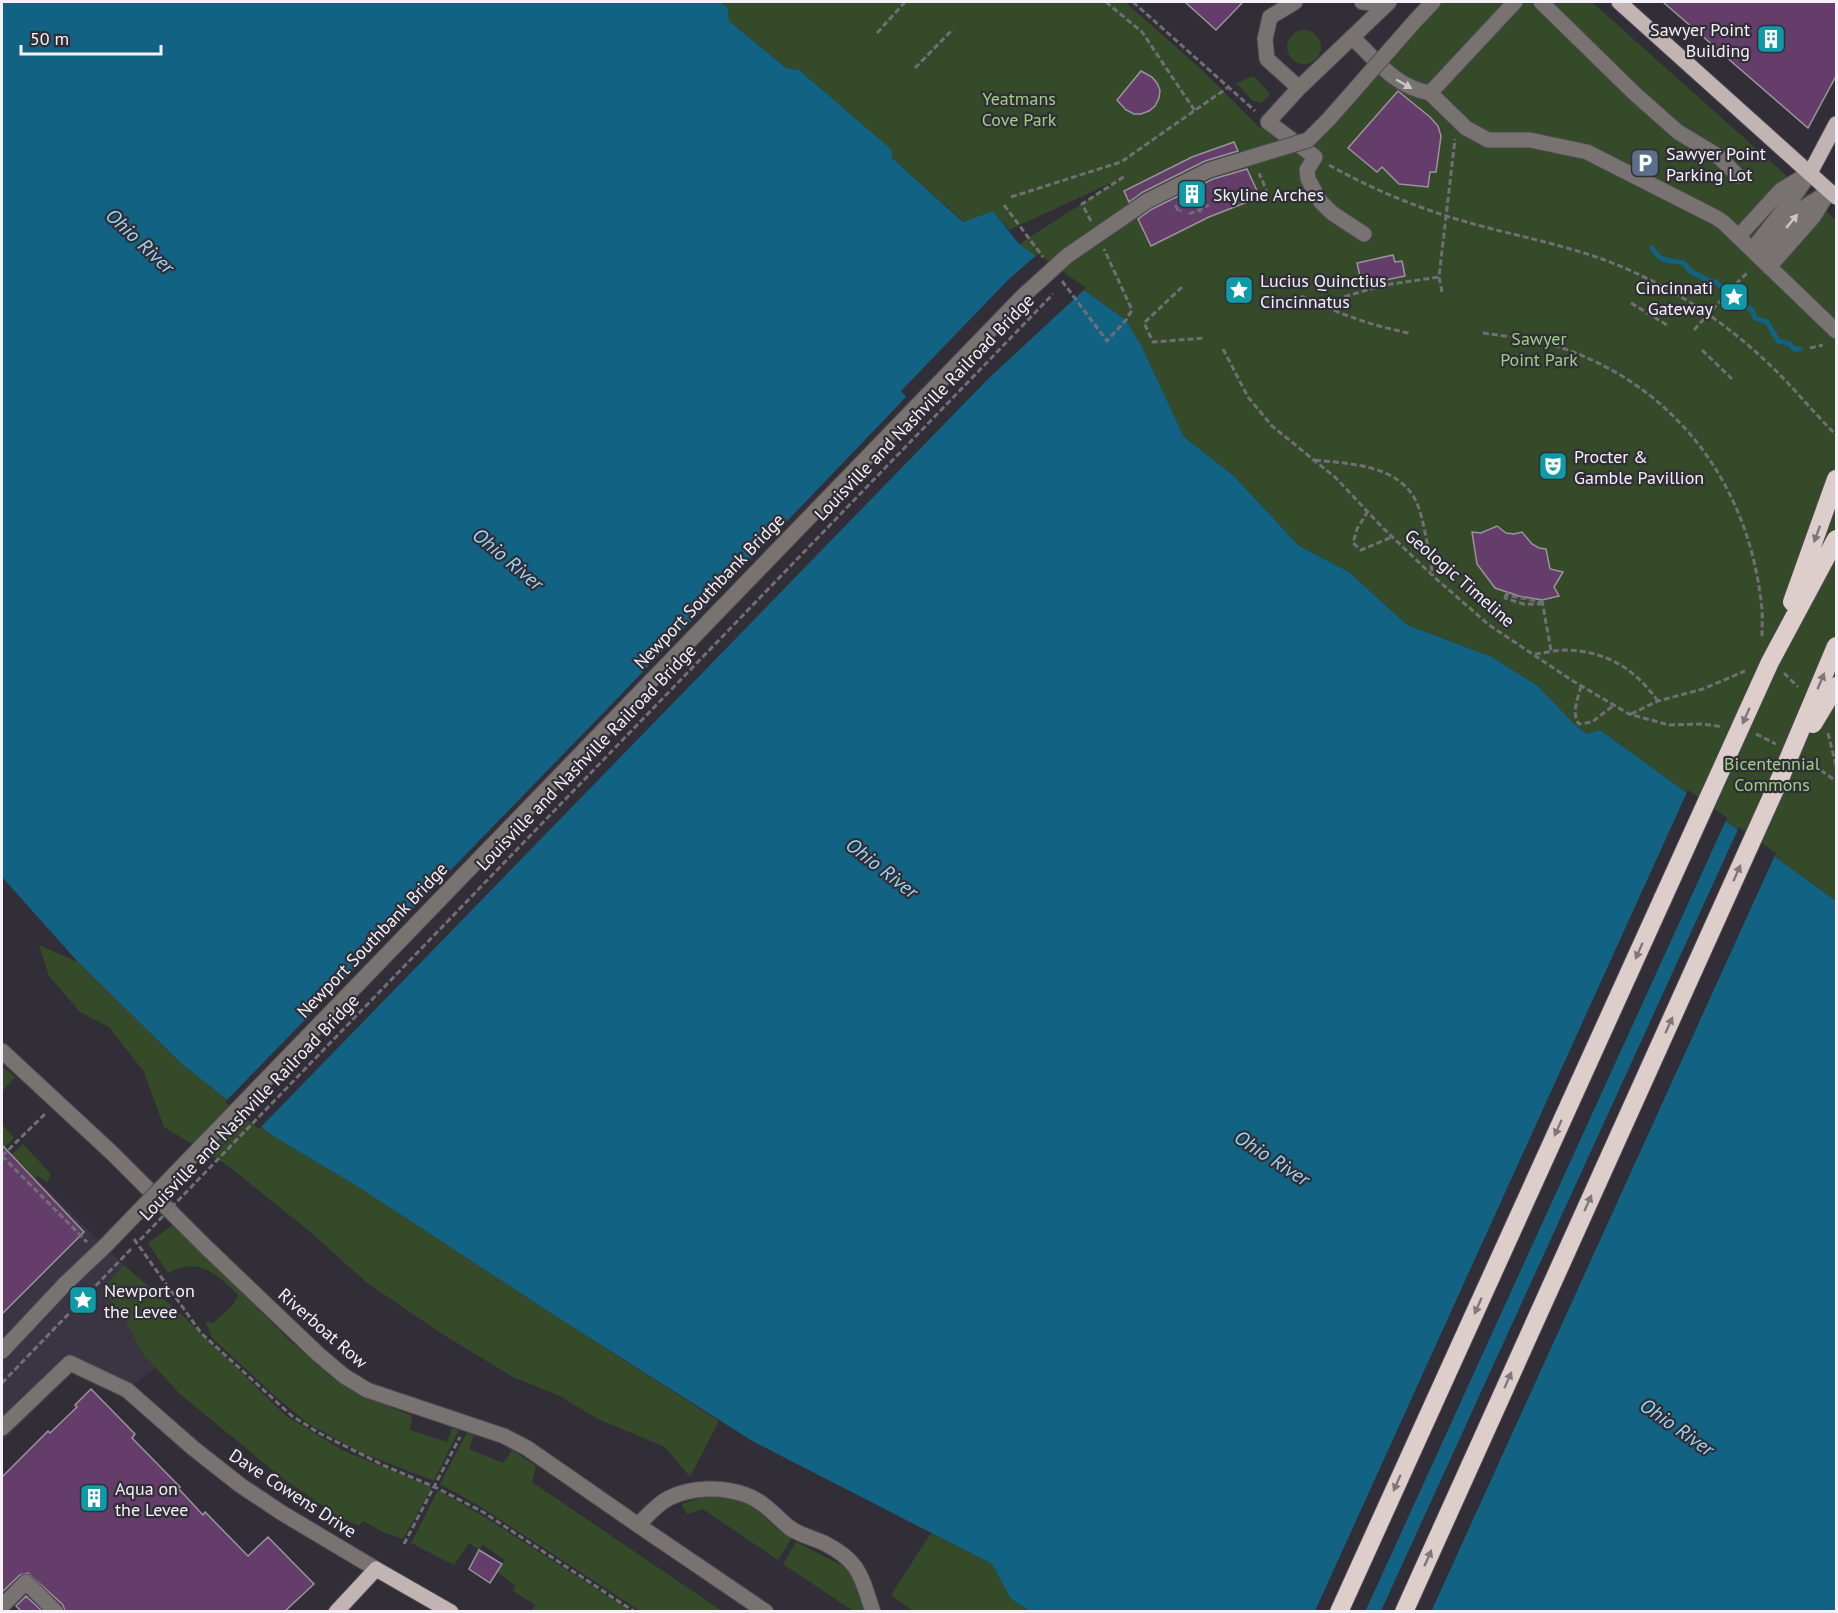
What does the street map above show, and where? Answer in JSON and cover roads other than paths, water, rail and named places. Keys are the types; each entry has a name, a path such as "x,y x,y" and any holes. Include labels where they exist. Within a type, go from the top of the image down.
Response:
{"highway":[{"path":"1770,662 1836,479"},
{"path":"1339,1611 1770,662 1836,538"},
{"path":"1404,1611 1782,774 1836,646"},
{"path":"1782,774 1836,686"}],"main road":[{"path":"1619,2 1810,173 1834,191"},
{"path":"1810,173 1836,124"},
{"path":"336,1611 376,1569"},
{"name":"Dave Cowens Drive","path":"376,1569 451,1611"}],"street":[{"path":"1295,2 1270,17 1265,39 1267,59 1299,88"},
{"path":"1362,2 1388,3"},
{"name":"Newport Southbank Bridge","path":"2,1351 1023,296 1067,256 1147,201 1209,170 1308,140 1433,2"},
{"path":"1430,93 1515,2"},
{"path":"1541,2 1634,93 1678,132 1718,156 1738,176"},
{"path":"1364,234 1332,213 1320,201 1308,179 1307,170 1314,157 1268,122 1299,88 1388,3"},
{"path":"1352,37 1400,83 1430,93 1466,128 1488,140 1530,140 1587,152 1717,218 1836,331"},
{"path":"1738,237 1781,190 1810,173"},
{"path":"1760,258 1792,199 1810,173"},
{"path":"1760,258 1803,208 1834,191"},
{"name":"Riverboat Row","path":"2,1051 112,1153 318,1354 344,1376 367,1390 504,1436 527,1448 766,1611"},
{"name":"Dave Cowens Drive","path":"2,1428 70,1363 127,1389 193,1448 240,1485 282,1514 376,1569"},
{"path":"638,1525 669,1498 700,1490 723,1490 747,1495 775,1513 791,1529 825,1544 848,1559 862,1575 873,1611"},
{"path":"2,1606 26,1582 56,1611"}],"water":[{"name":"Ohio River","path":"2,2 720,2 728,8 729,21 786,68 799,70 892,150 892,158 963,222 993,211 1019,244 1126,320 1142,347 1184,437 1234,476 1299,546 1349,572 1407,625 1492,657 1538,686 1573,723 1587,734 1600,730 1836,901 1836,1611 1030,1611 1011,1599 992,1564 754,1442 360,1188 273,1136 182,1064 78,962 2,877"}],"waterway":[{"path":"1652,248 1662,259 1684,263 1690,271 1709,281 1716,282 1752,310 1755,318 1767,322 1778,341 1790,344 1794,349 1800,349"}],"place":[{"name":"Sawyer Point Building","path":"1771,39"},
{"name":"Sawyer Point Parking Lot","path":"1645,163"},
{"name":"Skyline Arches","path":"1192,194"},
{"name":"Lucius Quinctius Cincinnatus","path":"1239,290"},
{"name":"Cincinnati Gateway","path":"1734,297"},
{"name":"Procter & Gamble Pavillion","path":"1553,466"},
{"name":"Newport on the Levee","path":"83,1300"},
{"name":"Aqua on the Levee","path":"94,1498"}],"park label":[{"name":"Yeatmans Cove Park","path":"1019,108"},
{"name":"Sawyer Point Park","path":"1539,348"},
{"name":"Bicentennial Commons","path":"1772,774"}]}
